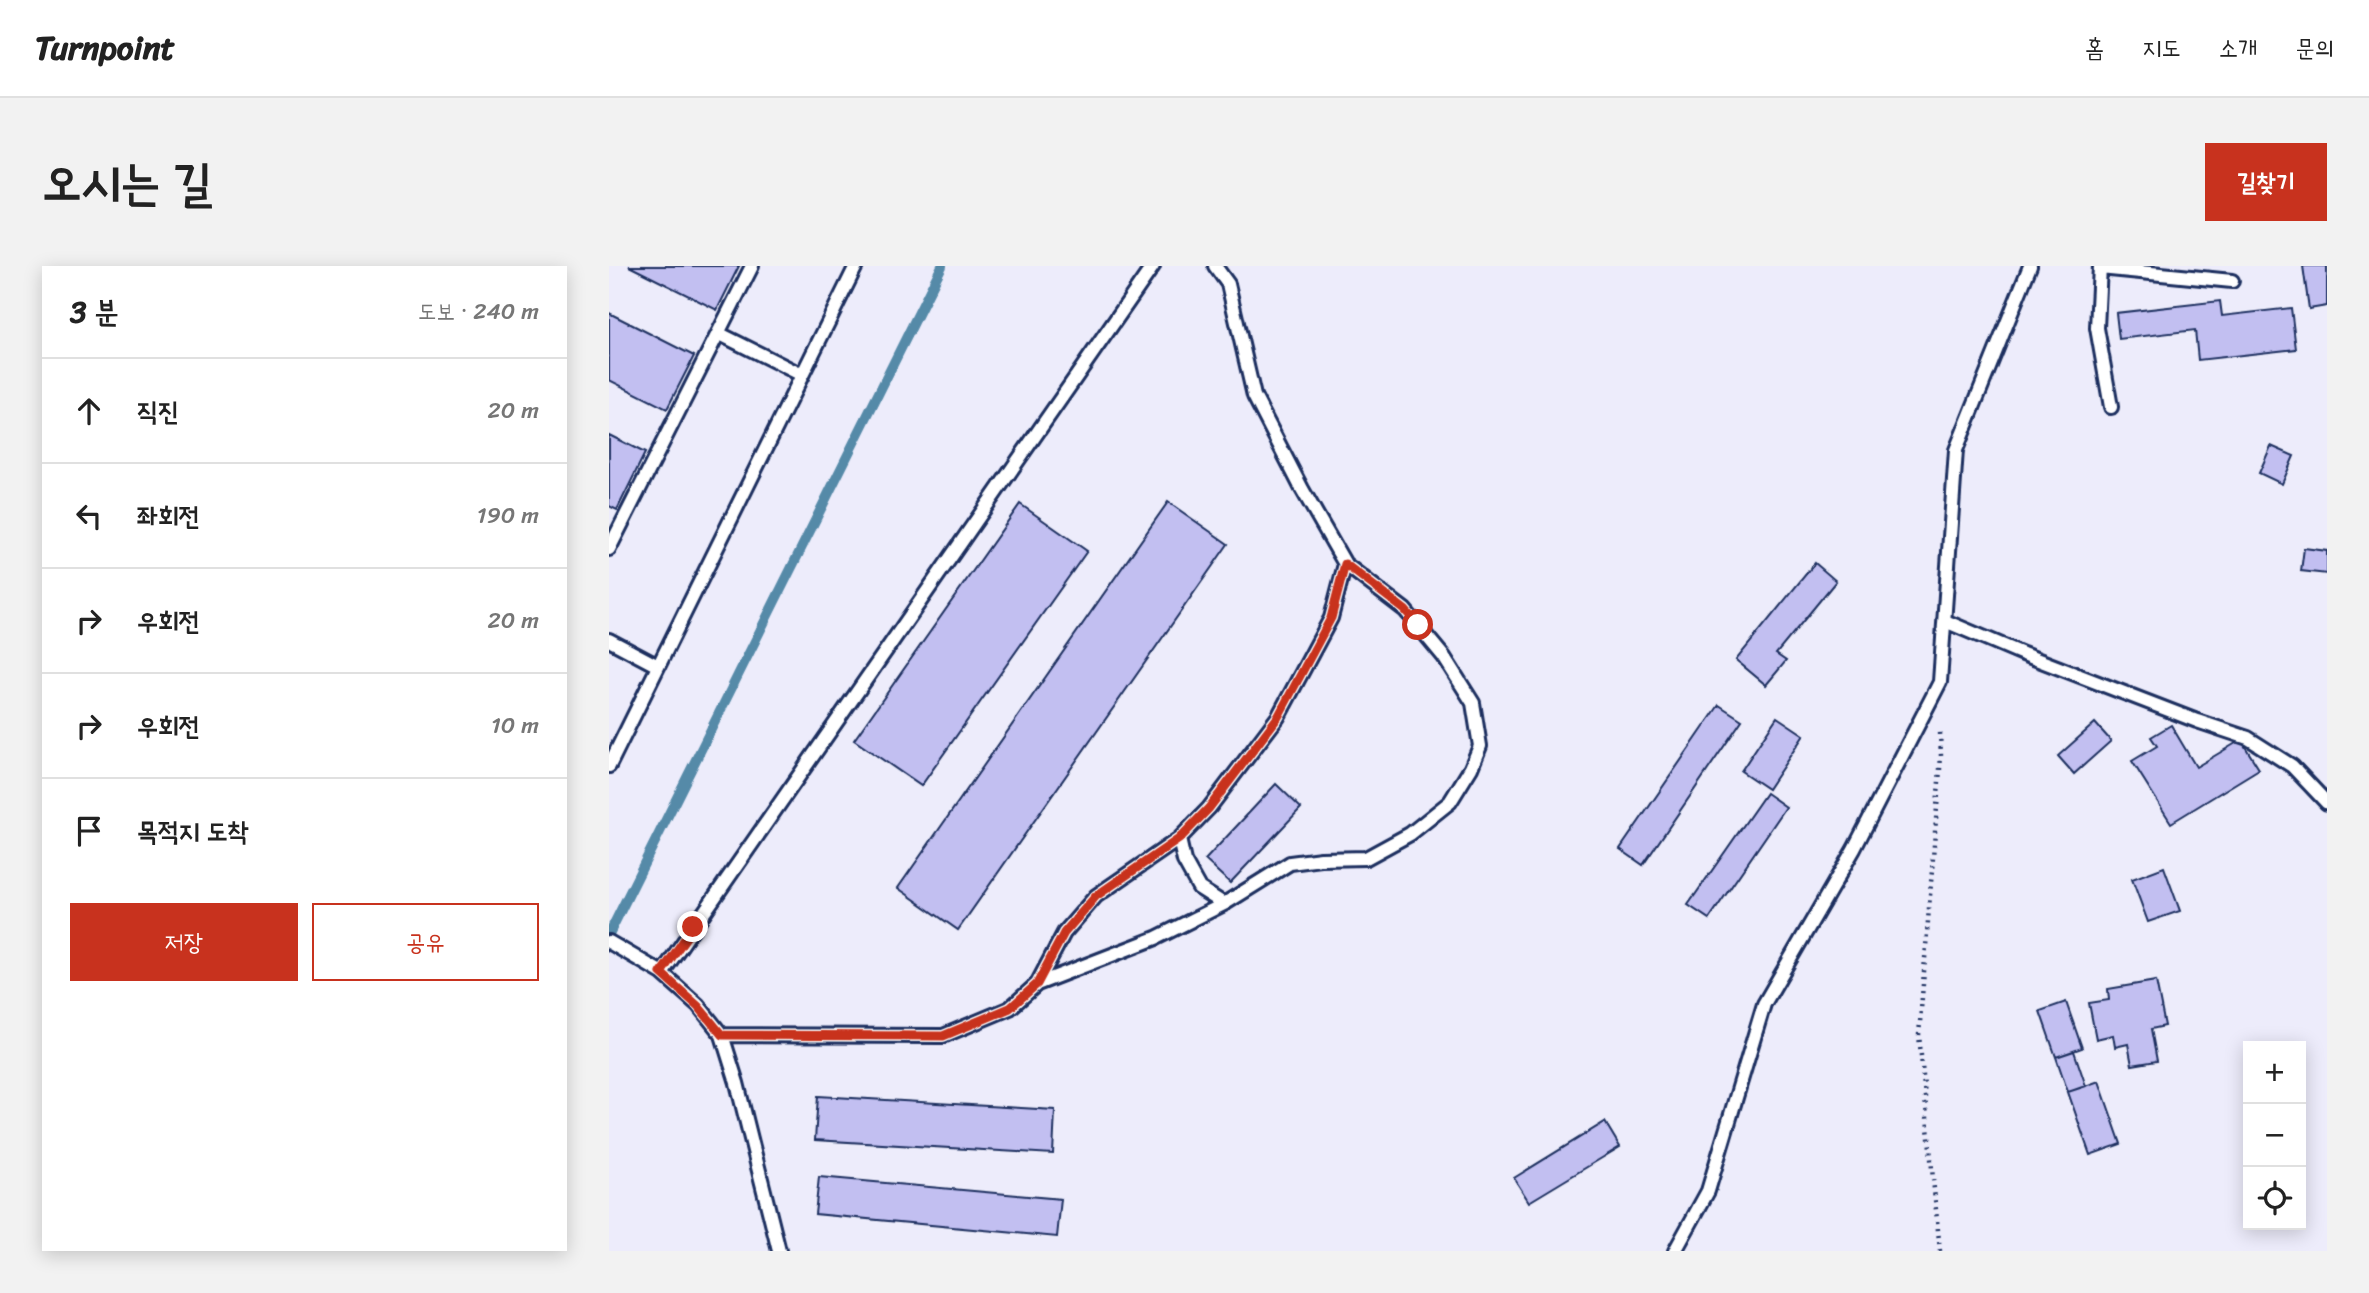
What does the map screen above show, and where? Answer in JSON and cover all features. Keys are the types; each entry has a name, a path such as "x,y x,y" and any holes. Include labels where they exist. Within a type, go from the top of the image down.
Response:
{"lane":[{"path":"609,548 752,266"},
{"path":"609,766 856,266"},
{"path":"661,973 1153,266"},
{"path":"1037,984 1156,938 1224,904 1290,863 1366,858 1410,834 1450,802 1471,768 1480,746 1472,703 1444,657 1405,610 1345,564 1302,489 1254,396 1228,284 1215,266"},
{"path":"1675,1251 1708,1191 1764,1004 1854,849 1940,682 1956,450 2030,266"},
{"path":"2111,407 2097,328 2100,267 2232,281"},
{"path":"718,334 802,375"},
{"path":"722,1035 943,1036 1010,1008 1037,984 1064,933 1096,896 1179,839 1209,808 1278,717 1331,618 1345,564"},
{"path":"1945,621 2047,664 2248,738 2292,766 2327,803"},
{"path":"609,640 658,666"},
{"path":"1179,839 1184,861 1199,888 1224,904"},
{"path":"609,942 661,973 698,1006 722,1035 737,1083 779,1251"}],"path":[{"path":"1940,719 1941,756 1919,1035 1940,1251"}],"building":[{"path":"629,266 739,266 717,310"},
{"path":"2303,266 2327,266 2327,306 2309,309"},
{"path":"2220,301 2222,316 2291,308 2296,349 2198,360 2195,330 2119,339 2116,313"},
{"path":"609,313 694,356 667,409 609,380"},
{"path":"609,435 645,453 617,510 609,506"},
{"path":"2271,446 2294,456 2282,484 2259,473"},
{"path":"1168,502 1228,544 958,930 898,888"},
{"path":"1020,504 1087,551 921,786 854,740"},
{"path":"2304,548 2327,551 2327,574 2301,571"},
{"path":"1815,563 1836,581 1776,654 1786,661 1766,685 1736,660"},
{"path":"1719,705 1742,720 1643,865 1620,849"},
{"path":"1777,717 1804,735 1768,789 1741,771"},
{"path":"2095,723 2111,741 2074,774 2058,756"},
{"path":"2171,725 2196,767 2241,740 2259,769 2171,823 2132,761 2157,746 2151,737"},
{"path":"1276,784 1301,808 1230,883 1205,860"},
{"path":"1766,793 1786,807 1709,919 1688,905"},
{"path":"2164,867 2180,911 2148,922 2132,879"},
{"path":"2156,981 2165,1026 2151,1029 2157,1061 2132,1065 2128,1044 2115,1047 2113,1035 2096,1039 2089,1003 2109,1000 2108,989"},
{"path":"2066,1002 2082,1048 2056,1057 2040,1011"},
{"path":"2074,1051 2086,1086 2068,1092 2056,1057"},
{"path":"2099,1081 2121,1144 2090,1155 2068,1092"},
{"path":"818,1096 1055,1110 1053,1154 815,1140"},
{"path":"1605,1122 1620,1147 1529,1202 1514,1178"},
{"path":"819,1177 1061,1199 1057,1237 815,1214"}],"waterway":[{"path":"609,934 942,266"}],"route":[{"path":"693,927 661,973 698,1006 722,1035 943,1036 1010,1008 1037,984 1064,933 1096,896 1179,839 1209,808 1278,717 1331,618 1345,564 1405,610 1418,625"}]}
